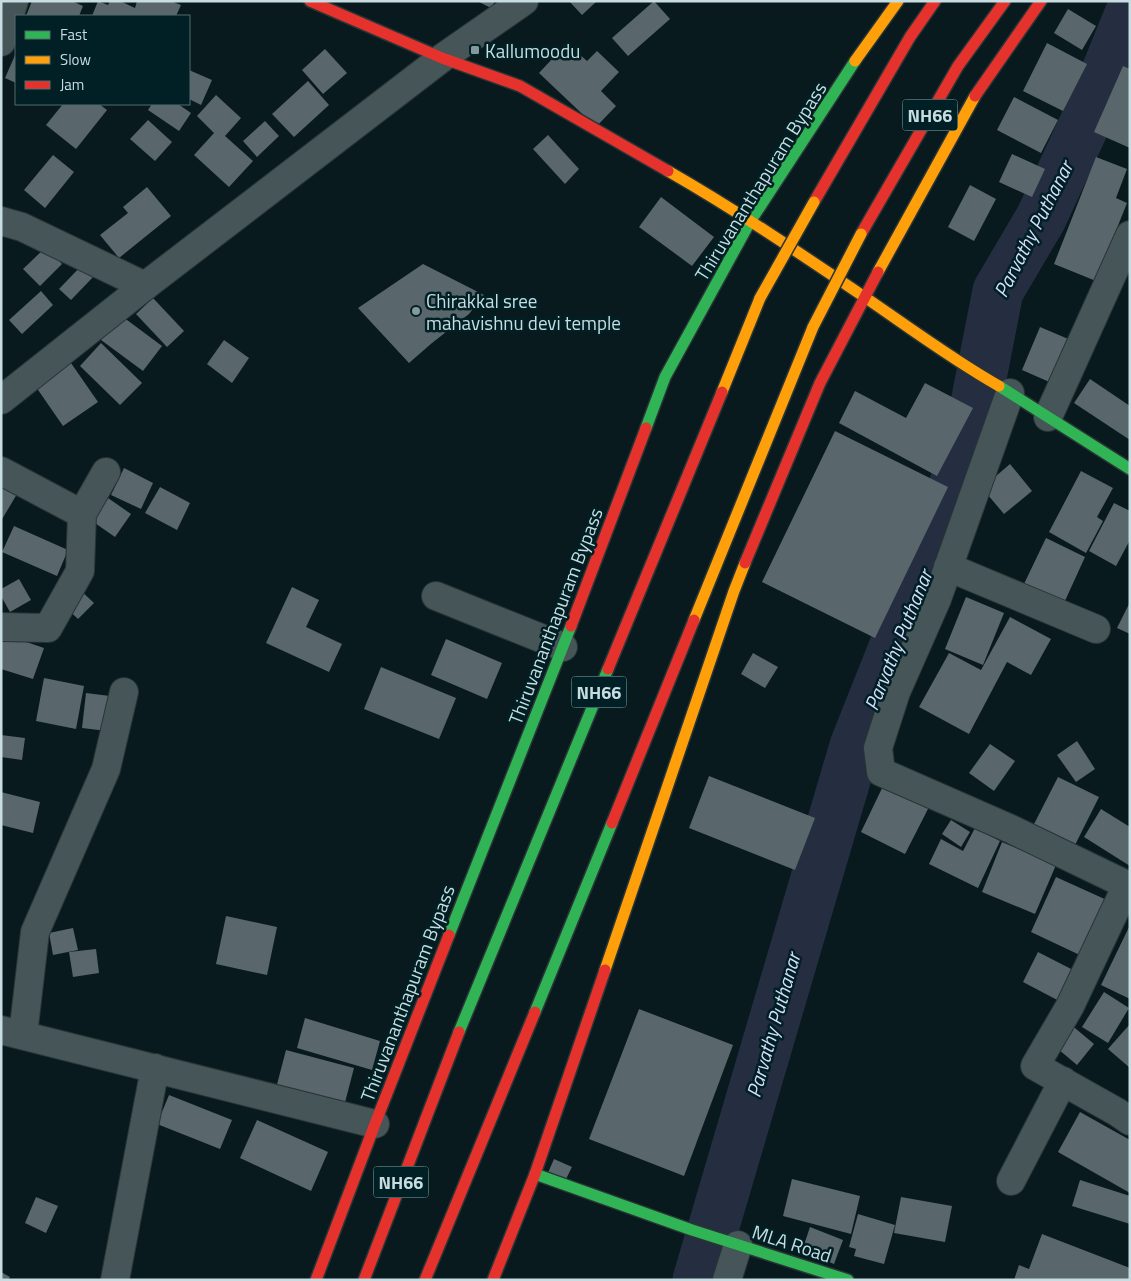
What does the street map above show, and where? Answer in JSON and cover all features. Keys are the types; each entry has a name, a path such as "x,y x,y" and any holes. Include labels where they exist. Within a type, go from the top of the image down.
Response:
{"main road":[{"path":"310,1 442,58 520,86 713,197 864,297 962,365 1130,469"},
{"name":"Thiruvananthapuram Bypass","path":"316,1280 375,1124 563,647 665,377 750,222 864,48 898,1"},
{"name":"NH66","path":"364,1280 438,1085 760,298 910,37 934,1"},
{"name":"NH66","path":"425,1280 813,327 861,234 958,66 1004,1"},
{"path":"493,1280 535,1174 734,591 820,383 864,297 979,88 1040,1"},
{"name":"MLA Road","path":"535,1174 692,1230 848,1280"}],"street":[{"path":"1,42 14,1"},
{"path":"1,400 145,286 442,58 524,1"},
{"path":"1,221 22,228 145,286"},
{"path":"1048,418 1122,272 1130,235"},
{"path":"1002,388 937,599 896,692 878,748 881,772 1011,829 1127,885 1070,1006 1035,1066 1130,1121"},
{"path":"1,471 82,514"},
{"path":"1,627 48,628 80,571 82,514 106,472"},
{"path":"948,567 1096,629"},
{"path":"436,596 563,647"},
{"path":"124,692 106,769 35,932 12,1032 375,1124"},
{"path":"115,1280 154,1068"},
{"path":"1011,1181 1063,1081"},
{"path":"726,1280 732,1242"}],"building":[{"path":"32,1 72,1 83,6 79,15 26,15"},
{"path":"98,1 108,5 110,1 120,1 135,8 137,1 171,1 181,5 176,15 92,15"},
{"path":"477,1 495,1 491,8"},
{"path":"569,1 597,1 582,15"},
{"path":"654,1 670,19 628,56 612,38"},
{"path":"1068,9 1096,26 1082,50 1054,33"},
{"path":"567,43 587,61 597,51 619,72 601,91 616,106 596,127 539,73"},
{"path":"1047,43 1087,64 1063,111 1023,91"},
{"path":"325,49 347,73 323,94 302,70"},
{"path":"15,55 15,83 5,78"},
{"path":"1123,66 1130,69 1130,148 1094,132"},
{"path":"190,70 212,80 201,105 190,100"},
{"path":"308,81 329,105 294,137 272,114"},
{"path":"216,95 241,118 225,136 253,161 229,187 194,155 214,133 197,116"},
{"path":"1014,97 1058,120 1041,153 997,130"},
{"path":"62,105 100,105 107,110 76,149 46,125"},
{"path":"151,105 179,105 191,113 179,131 148,110"},
{"path":"148,120 172,142 155,161 130,139"},
{"path":"265,121 279,136 257,157 243,141"},
{"path":"548,135 579,169 565,184 533,149"},
{"path":"1012,154 1045,169 1032,197 999,182"},
{"path":"53,155 74,172 45,208 24,190"},
{"path":"1096,157 1127,169 1116,198 1127,203 1096,281 1054,264"},
{"path":"970,185 996,199 974,241 948,227"},
{"path":"147,187 171,216 119,258 100,235 128,213 123,207"},
{"path":"661,197 714,237 692,266 639,227"},
{"path":"46,247 62,264 40,286 23,269"},
{"path":"84,263 96,274 71,300 59,289"},
{"name":"Chirakkal sree mahavishnu devi temple","path":"423,264 484,295 469,314 409,363 358,308"},
{"path":"41,291 53,305 22,334 9,320"},
{"path":"153,298 184,331 167,347 136,314"},
{"path":"119,314 162,346 143,371 101,340"},
{"path":"1040,327 1073,341 1054,384 1022,370"},
{"path":"224,340 249,358 232,383 207,364"},
{"path":"101,343 142,383 120,405 80,366"},
{"path":"71,363 98,402 63,426 36,387"},
{"path":"1090,379 1130,406 1130,440 1074,403"},
{"path":"925,383 973,408 937,476 839,423 855,391 906,418"},
{"path":"835,431 948,487 875,638 762,582"},
{"path":"1010,464 1032,491 1004,514 982,488"},
{"path":"124,468 153,483 141,509 111,495"},
{"path":"1081,471 1113,488 1097,517 1103,521 1086,553 1049,532"},
{"path":"1,485 17,494 1,521"},
{"path":"160,487 190,503 177,530 145,513"},
{"path":"108,498 131,514 115,537 92,521"},
{"path":"1114,503 1130,511 1130,540 1116,566 1089,551"},
{"path":"14,526 68,550 57,576 2,552"},
{"path":"1046,538 1085,557 1064,603 1024,584"},
{"path":"19,579 31,600 10,612 1,596 1,589"},
{"path":"292,587 319,600 306,627 342,644 329,672 266,643"},
{"path":"78,588 94,603 78,619 62,604"},
{"path":"966,597 1004,613 983,665 945,649"},
{"path":"1130,602 1130,634 1117,628"},
{"path":"1010,617 1051,639 1031,675 1007,662 969,734 919,707 949,653 981,670"},
{"path":"3,634 44,648 33,679 1,669 1,640"},
{"path":"446,639 502,663 487,699 431,675"},
{"path":"753,653 778,667 765,688 741,674"},
{"path":"381,667 456,698 439,739 364,709"},
{"path":"44,678 84,686 76,729 36,721"},
{"path":"86,693 110,696 107,731 82,728"},
{"path":"1,735 25,738 22,760 1,757"},
{"path":"1077,741 1095,769 1076,782 1057,755"},
{"path":"990,744 1015,761 994,791 969,773"},
{"path":"709,776 815,818 795,870 689,828"},
{"path":"1058,777 1099,797 1072,851 1031,830"},
{"path":"884,784 929,807 905,854 861,832"},
{"path":"1,792 40,802 33,833 1,825"},
{"path":"1101,809 1130,827 1130,866 1084,837"},
{"path":"951,820 970,832 961,847 942,834"},
{"path":"975,828 1000,841 978,888 929,864 941,839 963,851"},
{"path":"1002,842 1056,865 1035,914 982,892"},
{"path":"1056,877 1109,901 1084,957 1031,932"},
{"path":"226,916 277,927 267,975 216,964"},
{"path":"1130,925 1130,999 1101,985"},
{"path":"73,928 78,950 53,955 49,933"},
{"path":"96,949 99,973 73,977 69,952"},
{"path":"1038,952 1077,972 1061,1002 1023,982"},
{"path":"1104,992 1129,1008 1108,1043 1082,1027"},
{"path":"639,1009 733,1045 684,1176 589,1139"},
{"path":"305,1018 380,1041 372,1070 297,1048"},
{"path":"1069,1023 1094,1044 1077,1065 1052,1044"},
{"path":"1130,1024 1130,1068 1108,1049"},
{"path":"286,1050 354,1068 343,1110 275,1092"},
{"path":"169,1095 232,1120 220,1149 157,1124"},
{"path":"1080,1112 1130,1140 1130,1193 1058,1152"},
{"path":"257,1120 328,1152 311,1191 240,1158"},
{"path":"554,1159 572,1167 564,1183 547,1175"},
{"path":"792,1179 860,1196 851,1234 783,1216"},
{"path":"1080,1180 1130,1196 1130,1224 1072,1206"},
{"path":"36,1197 58,1206 46,1233 25,1223"},
{"path":"901,1197 952,1206 945,1242 894,1233"},
{"path":"858,1214 895,1225 884,1264 854,1256 856,1249 849,1247"},
{"path":"810,1227 843,1240 834,1264 802,1251"},
{"path":"1042,1234 1130,1268 1130,1280 1014,1280 1019,1265 1029,1269"},
{"path":"1,1272 10,1277 8,1280 1,1280"}],"waterway":[{"name":"Parvathy Puthanar","path":"698,1280 855,746 940,532 970,434 998,291 1041,218 1092,108 1130,14"}],"traffic: fast":[{"path":"646,428 665,377 750,222 855,61"},
{"path":"999,386 1130,469"},
{"path":"449,935 571,626"},
{"path":"459,1032 608,669"},
{"path":"535,1012 612,823"},
{"path":"535,1174 692,1230 848,1280"}],"traffic: slow":[{"path":"855,61 898,1"},
{"path":"878,272 975,96"},
{"path":"668,171 768,233 948,355 999,386"},
{"path":"760,298 814,202"},
{"path":"813,327 861,234"},
{"path":"722,392 760,298"},
{"path":"694,620 813,327"},
{"path":"605,970 745,563"}],"traffic: jam":[{"path":"310,1 442,58 520,86 668,171"},
{"path":"814,202 910,37 935,1"},
{"path":"861,234 958,66 1005,1"},
{"path":"975,96 1041,1"},
{"path":"745,563 820,383 878,272"},
{"path":"608,669 722,392"},
{"path":"571,626 646,428"},
{"path":"612,823 694,620"},
{"path":"316,1280 449,935"},
{"path":"493,1280 535,1174 605,970"},
{"path":"425,1280 535,1012"},
{"path":"364,1280 459,1032"}],"place":[{"name":"Kallumoodu","path":"475,50"},
{"name":"Chirakkal sree mahavishnu devi temple","path":"416,311"}]}
